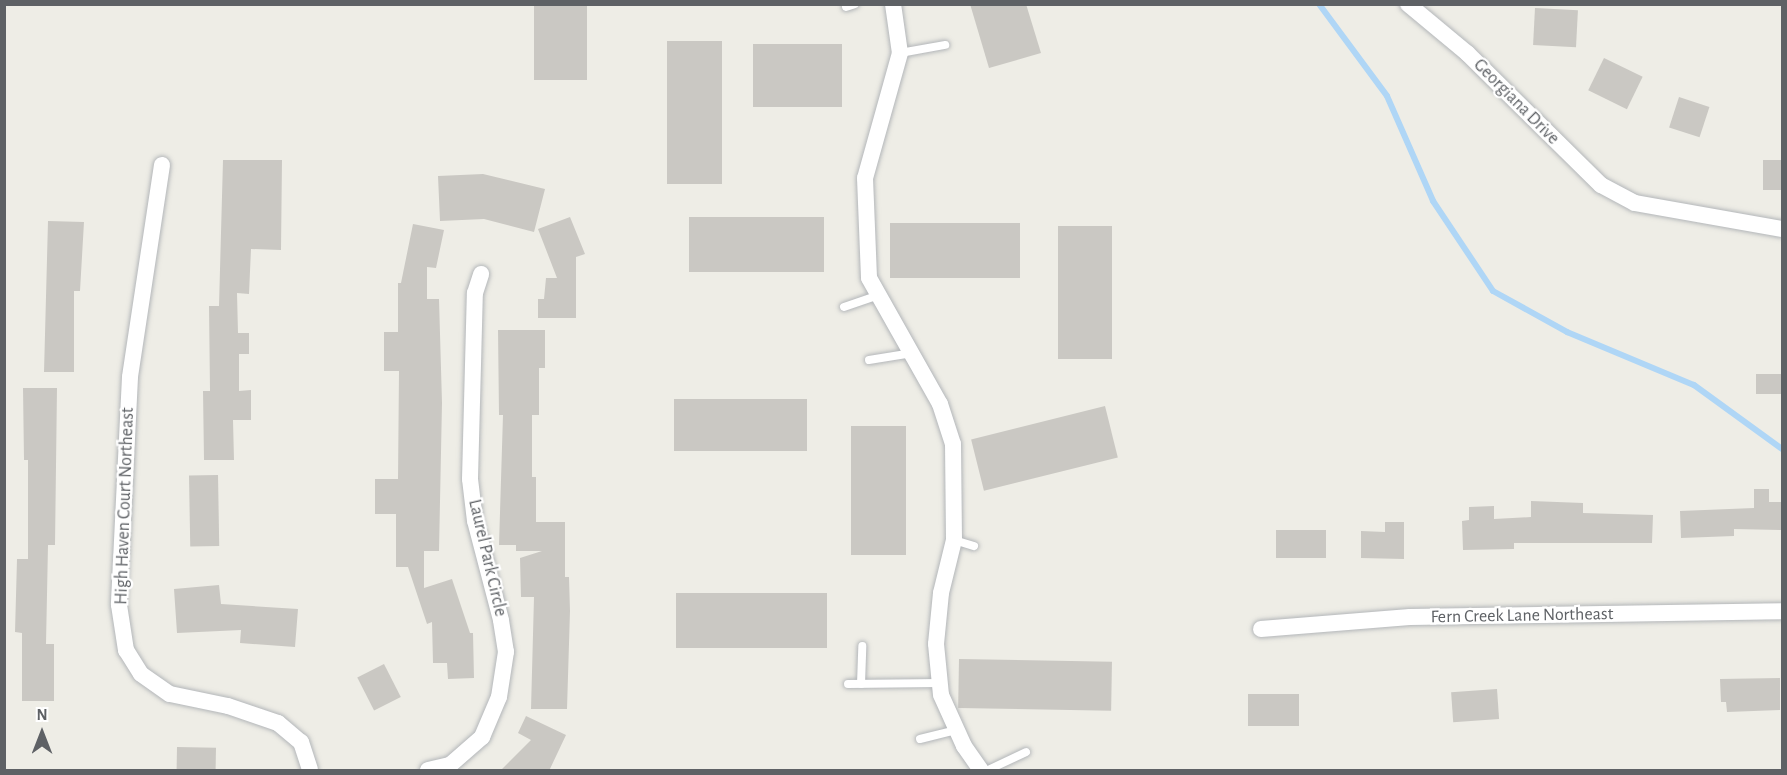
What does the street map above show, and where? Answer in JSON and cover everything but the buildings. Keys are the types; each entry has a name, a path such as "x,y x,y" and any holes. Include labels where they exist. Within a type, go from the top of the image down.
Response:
{"street":[{"path":"893,4 900,53 865,178 869,278 940,404 954,444 954,540 941,593 936,644 940,683 957,730 981,771"},
{"name":"Georgiana Drive","path":"1408,4 1467,53 1584,170 1625,199 1666,211 1782,229"},
{"name":"High Haven Court Northeast","path":"162,165 130,377 119,605 126,650 141,674 170,694 228,706 278,723 301,742 310,771"},
{"name":"Laurel Park Circle","path":"428,771 450,765 482,737 499,697 506,652 501,620 475,521 470,479 475,293 481,274"},
{"name":"Fern Creek Lane Northeast","path":"1261,629 1410,617 1782,611"}],"lane":[{"path":"900,53 945,45"},
{"path":"844,307 879,295"},
{"path":"869,360 912,353"},
{"path":"954,540 974,546"},
{"path":"861,684 862,645"},
{"path":"848,684 940,683"},
{"path":"920,739 957,730"},
{"path":"988,771 1026,752"}],"waterway":[{"path":"1319,4 1387,96 1433,201 1493,291 1567,332 1694,385 1782,449"}]}
